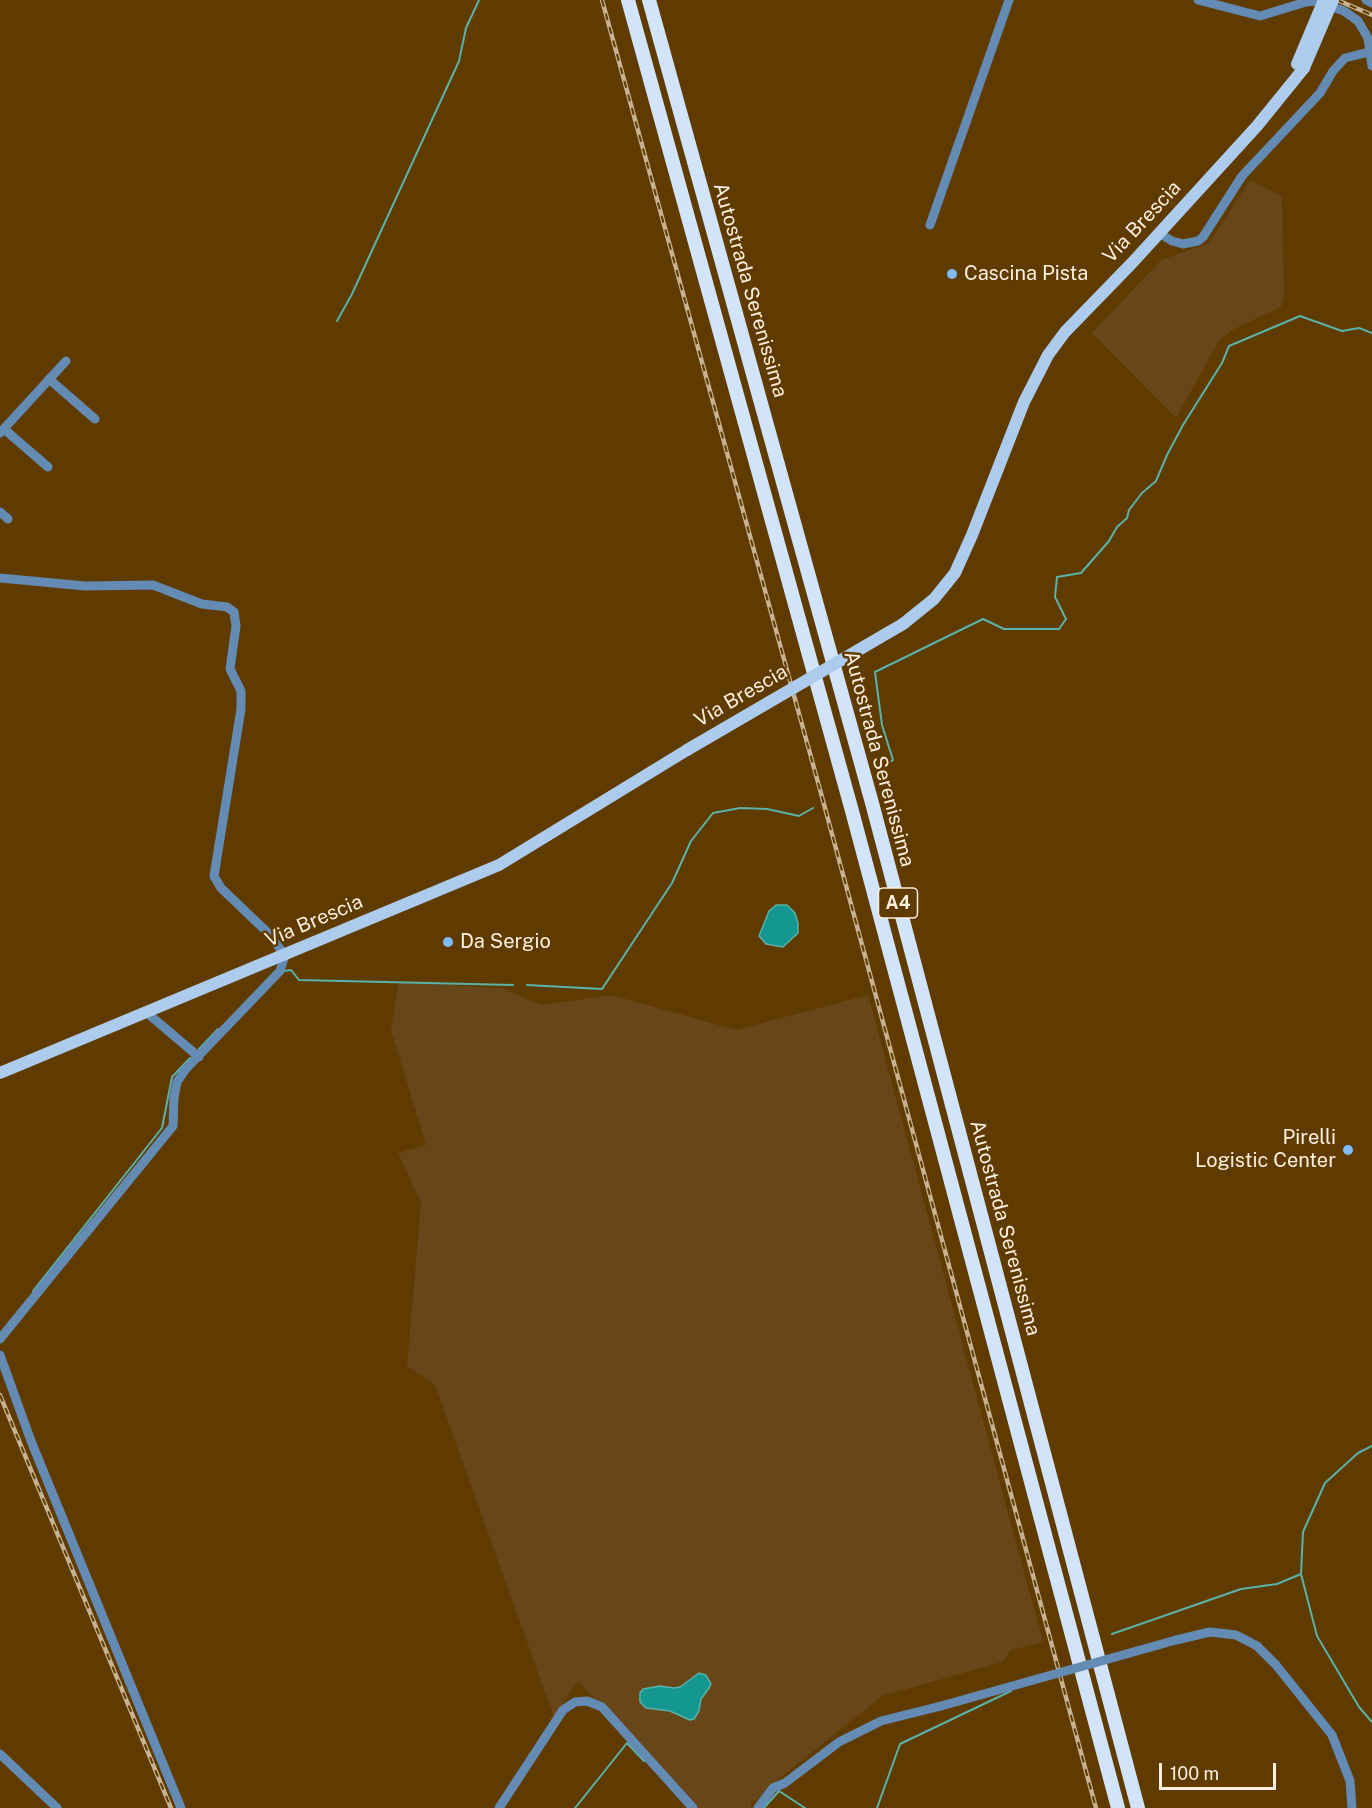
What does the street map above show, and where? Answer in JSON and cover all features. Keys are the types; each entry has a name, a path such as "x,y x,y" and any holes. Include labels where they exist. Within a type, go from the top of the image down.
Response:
{"highway":[{"name":"Autostrada Serenissima","path":"628,0 852,811 1118,1808"},
{"name":"Autostrada Serenissima","path":"649,0 875,814 1138,1808"}],"main road":[{"name":"Via Brescia","path":"1300,66 1324,0"},
{"name":"Via Brescia","path":"0,1073 499,865 687,750 903,624 934,599 955,573 1024,402 1048,355 1065,332 1159,233 1281,98 1334,0"}],"street":[{"path":"930,225 1009,0"},
{"path":"1198,0 1260,16 1315,1 1344,11 1358,21 1368,38 1372,66"},
{"path":"1366,0 1372,3"},
{"path":"1159,233 1172,241 1183,244 1198,242 1242,176 1320,93 1333,71 1345,58 1369,52"},
{"path":"48,467 2,431 66,361"},
{"path":"49,379 95,419"},
{"path":"0,512 8,519"},
{"path":"0,578 90,586 153,585 202,604 228,607 234,612 236,626 231,669 241,691 242,709 214,876 221,888 267,932 285,955 279,973 177,1082 173,1126 0,1339"},
{"path":"146,1012 199,1057"},
{"path":"0,1356 31,1441 181,1808"},
{"path":"758,1808 773,1788 785,1784 839,1742 881,1721 1210,1632 1236,1635 1257,1646 1276,1665 1332,1735 1350,1781 1352,1808"},
{"path":"499,1808 563,1710 575,1702 587,1701 602,1707 693,1808"},
{"path":"0,1754 57,1808"}],"shaded area":[{"path":"1250,180 1282,196 1284,296 1281,307 1232,330 1219,341 1176,418 1092,333 1161,260 1209,243"},
{"path":"399,981 505,989 541,1005 612,995 736,1030 868,995 1043,1642 1011,1650 1002,1662 882,1696 770,1786 760,1799 751,1801 751,1808 697,1808 578,1681 554,1717 435,1385 407,1366 421,1203 398,1153 426,1145 391,1030"}],"water":[{"path":"776,905 787,905 795,913 798,923 798,933 783,947 766,944 759,936 769,911"},
{"path":"699,1673 706,1675 711,1684 701,1699 699,1711 694,1719 690,1720 670,1711 646,1708 640,1702 640,1693 643,1689 660,1686 680,1687"}],"waterway":[{"path":"337,321 352,294 459,61 466,28 479,0"},
{"path":"890,762 893,760 882,725 875,672 983,619 1004,629 1059,629 1066,619 1055,597 1057,577 1081,573 1109,541 1117,527 1127,518 1129,510 1142,493 1156,481 1183,425 1222,363 1229,346 1300,316 1342,331 1359,328 1372,333"},
{"path":"527,985 602,989 672,883 691,841 713,813 740,808 767,809 799,816 813,808"},
{"path":"284,971 291,970 299,980 513,985"},
{"path":"199,1049 218,1029"},
{"path":"33,1291 162,1128 172,1077 190,1058"},
{"path":"1372,1446 1358,1453 1325,1483 1303,1532 1301,1574 1317,1636 1359,1707 1372,1722"},
{"path":"1112,1634 1241,1589 1277,1584 1301,1574"},
{"path":"877,1808 900,1744 1011,1691"},
{"path":"575,1808 627,1743 644,1761"},
{"path":"764,1808 779,1791 805,1808"}],"railway":[{"path":"602,0 819,786 1096,1808"},
{"path":"1337,0 1372,15"},
{"path":"0,1395 171,1808"}],"place":[{"name":"Cascina Pista","path":"952,274"},
{"name":"Da Sergio","path":"448,942"},
{"name":"Pirelli Logistic Center","path":"1348,1150"}]}
